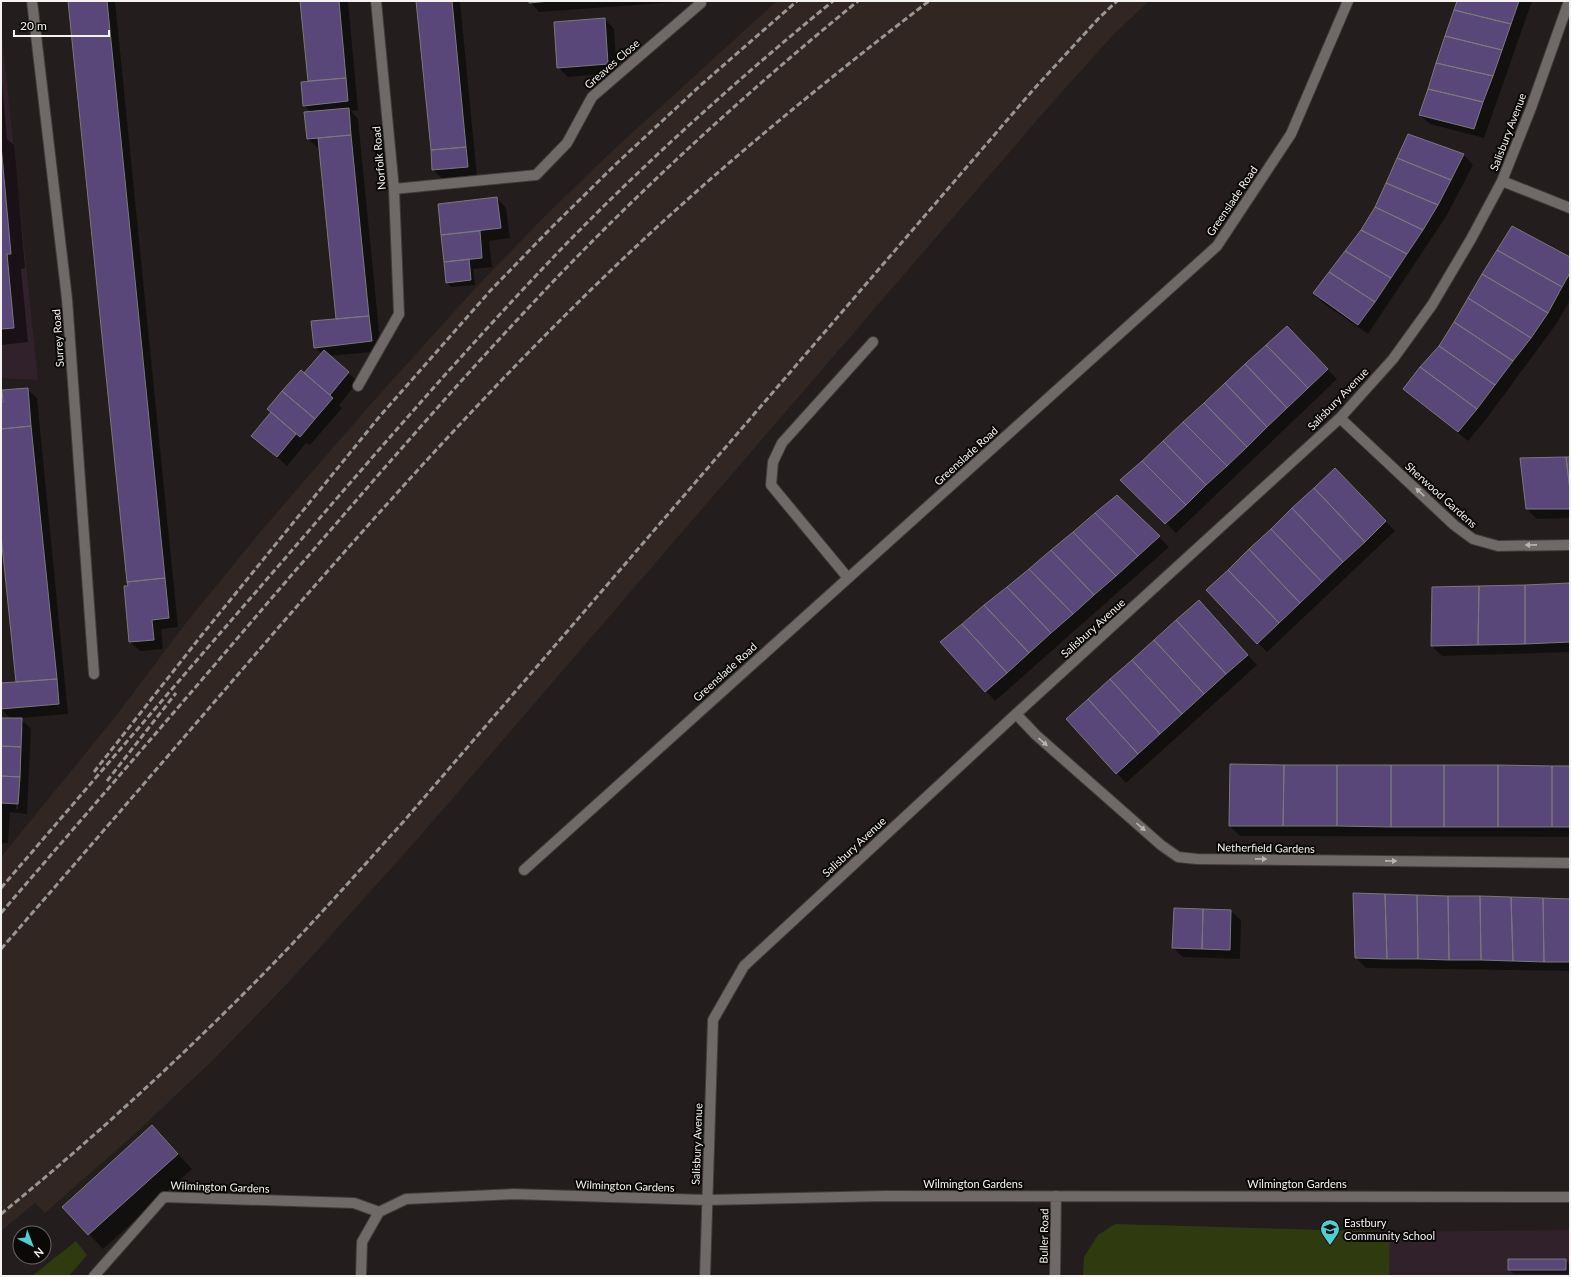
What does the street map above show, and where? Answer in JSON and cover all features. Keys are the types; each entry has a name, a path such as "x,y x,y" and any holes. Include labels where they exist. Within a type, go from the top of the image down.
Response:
{"street":[{"name":"Surrey Road","path":"32,1 67,299 94,674"},
{"name":"Norfolk Road","path":"358,386 399,314 394,189 376,1"},
{"name":"Greenslade Road","path":"524,870 1217,246 1291,134 1348,1"},
{"name":"Salisbury Avenue","path":"705,1276 713,1020 744,966 1016,714 1340,418 1393,359 1432,305 1502,181 1531,108 1569,1"},
{"name":"Greaves Close","path":"394,189 536,175 567,143 592,96 701,3"},
{"path":"1502,181 1570,208"},
{"path":"848,578 771,485 773,462 782,443 874,342"},
{"name":"Sherwood Gardens","path":"1340,418 1454,525 1473,539 1498,546 1570,545"},
{"name":"Netherfield Gardens","path":"1016,714 1036,735 1162,845 1178,857 1197,859 1570,863"},
{"name":"Wilmington Gardens","path":"94,1276 164,1197 354,1202 379,1212 406,1199 513,1194 707,1200 877,1196 1570,1197"},
{"name":"Buller Road","path":"1055,1276 1056,1196"},
{"path":"361,1276 362,1242 379,1212"}],"shaded area":[{"path":"777,1 1149,1 1115,33 1050,105 421,835 286,985 212,1061 139,1130 45,1213 35,1203 1,1231 1,857 116,716 186,623 261,531 370,405 481,282 543,218 609,154"},
{"path":"1,27 38,380 1,378"},
{"name":"Eastbury Community School","path":"1115,1224 1390,1232 1570,1230 1570,1276 1083,1276 1084,1257 1098,1235"}],"green space":[{"name":"Eastbury Community School","path":"1115,1224 1390,1232 1389,1276 1083,1276 1084,1257 1098,1235"},
{"path":"76,1241 87,1255 69,1276 32,1276 46,1265 52,1265 52,1260"}],"building":[{"path":"68,1 107,1 165,578 127,582"},
{"path":"300,1 339,1 346,78 308,81"},
{"path":"416,1 452,1 466,147 431,150"},
{"path":"529,1 550,1 529,3"},
{"path":"1457,1 1519,1 1511,24 1454,10"},
{"path":"1454,10 1511,24 1502,50 1445,36"},
{"path":"605,18 608,64 557,68 554,22"},
{"path":"1445,36 1502,50 1493,76 1436,63"},
{"path":"1436,63 1493,76 1483,102 1428,89"},
{"path":"346,78 348,101 303,106 301,82"},
{"path":"1428,89 1483,102 1474,129 1419,115"},
{"path":"349,108 351,135 307,139 304,112"},
{"path":"1408,134 1464,154 1451,180 1397,158"},
{"path":"351,135 369,316 336,319 318,138"},
{"path":"1,145 11,254 7,254 14,328 1,329"},
{"path":"466,147 468,167 432,170 431,150"},
{"path":"1397,158 1451,180 1438,205 1386,183"},
{"path":"1386,183 1438,205 1423,230 1375,207"},
{"path":"497,197 501,228 441,235 438,204"},
{"path":"1375,207 1423,230 1407,254 1361,230"},
{"path":"1512,226 1570,257 1570,273 1562,287 1497,250"},
{"path":"1361,230 1407,254 1391,278 1345,251"},
{"path":"480,231 482,258 444,262 441,235"},
{"path":"1497,250 1562,287 1548,313 1482,274"},
{"path":"1345,251 1391,278 1375,302 1329,272"},
{"path":"469,259 471,280 446,283 444,262"},
{"path":"1329,272 1375,302 1358,325 1313,293"},
{"path":"1482,274 1548,313 1531,338 1468,298"},
{"path":"1468,298 1531,338 1513,361 1454,322"},
{"path":"369,316 372,341 314,348 311,321"},
{"path":"1454,322 1513,361 1495,385 1439,346"},
{"path":"1287,326 1328,369 1308,388 1266,345"},
{"path":"1266,345 1308,388 1287,408 1245,364"},
{"path":"1439,346 1495,385 1477,409 1420,367"},
{"path":"324,350 349,372 330,395 304,373"},
{"path":"1245,364 1287,408 1267,427 1225,383"},
{"path":"1420,367 1477,409 1458,432 1403,389"},
{"path":"301,370 333,398 315,419 282,391"},
{"path":"1225,383 1267,427 1247,447 1204,403"},
{"path":"28,388 31,426 1,429 1,402 3,402 2,390"},
{"path":"282,391 315,419 300,437 267,409"},
{"path":"1204,403 1247,447 1227,466 1183,422"},
{"path":"271,412 296,434 277,457 251,436"},
{"path":"1183,422 1227,466 1206,485 1163,441"},
{"path":"31,426 57,679 16,682 1,535 1,429"},
{"path":"1163,441 1206,485 1186,505 1142,461"},
{"path":"1566,457 1570,490 1570,509 1526,509 1520,458"},
{"path":"1566,457 1570,457 1570,490"},
{"path":"1142,461 1186,505 1165,524 1120,480"},
{"path":"1335,468 1386,521 1365,542 1314,488"},
{"path":"1314,488 1365,542 1343,562 1292,508"},
{"path":"1117,495 1160,536 1138,556 1095,513"},
{"path":"1292,508 1343,562 1322,582 1271,529"},
{"path":"1095,513 1138,556 1116,576 1073,532"},
{"path":"1271,529 1322,582 1300,603 1249,549"},
{"path":"1073,532 1116,576 1094,595 1051,550"},
{"path":"1249,549 1300,603 1279,623 1228,570"},
{"path":"1051,550 1094,595 1073,614 1029,569"},
{"path":"1029,569 1073,614 1051,633 1007,587"},
{"path":"1228,570 1279,623 1257,644 1206,590"},
{"path":"165,578 169,618 152,620 154,640 129,642 124,586 128,586 127,582"},
{"path":"1570,583 1570,642 1525,644 1525,585"},
{"path":"1525,585 1525,644 1478,645 1479,586"},
{"path":"1479,586 1478,645 1431,646 1432,587"},
{"path":"1007,587 1051,633 1029,653 984,605"},
{"path":"1199,600 1248,655 1226,674 1176,620"},
{"path":"984,605 1029,653 1007,673 962,624"},
{"path":"1176,620 1226,674 1204,694 1154,640"},
{"path":"962,624 1007,673 985,692 940,642"},
{"path":"1154,640 1204,694 1182,714 1132,660"},
{"path":"1132,660 1182,714 1160,734 1110,679"},
{"path":"57,679 59,704 1,709 1,683"},
{"path":"1110,679 1160,734 1138,754 1088,699"},
{"path":"1088,699 1138,754 1116,774 1066,719"},
{"path":"1,718 22,718 21,747 1,746"},
{"path":"1,746 21,747 20,777 1,776"},
{"path":"1230,764 1284,765 1283,826 1229,826"},
{"path":"1284,765 1337,765 1337,826 1283,826"},
{"path":"1337,765 1391,765 1391,827 1337,826"},
{"path":"1391,765 1444,765 1444,827 1391,827"},
{"path":"1444,765 1498,765 1498,827 1444,827"},
{"path":"1498,765 1552,766 1552,827 1498,827"},
{"path":"1552,766 1570,766 1570,827 1552,827"},
{"path":"1,776 20,777 18,804 1,803"},
{"path":"1353,893 1385,894 1387,959 1355,958"},
{"path":"1385,894 1417,895 1418,959 1387,959"},
{"path":"1417,895 1448,896 1449,960 1418,959"},
{"path":"1448,896 1480,896 1481,960 1449,960"},
{"path":"1480,896 1511,897 1513,961 1481,960"},
{"path":"1511,897 1543,898 1544,962 1513,961"},
{"path":"1543,898 1570,899 1570,962 1544,962"},
{"path":"1174,908 1203,909 1202,949 1172,948"},
{"path":"1203,909 1231,910 1230,950 1202,949"},
{"path":"152,1125 178,1154 88,1235 62,1207"},
{"path":"1508,1259 1566,1259 1566,1270 1508,1270"}],"railway":[{"path":"94,772 201,636 380,416 490,291 617,163 702,84 797,1"},
{"path":"1,888 386,442 529,283 566,244 663,149 764,59 833,1"},
{"path":"1,913 366,489 456,386 518,319 599,235 682,154 769,76 858,1"},
{"path":"1,949 373,520 463,421 555,325 642,241 721,170 803,101 929,1"},
{"path":"1,1214 70,1156 172,1064 237,1000 320,914 404,821 1033,90 1099,18 1117,1"},
{"path":"107,781 176,693"}],"place":[{"name":"Eastbury Community School","path":"1330,1246"}]}
